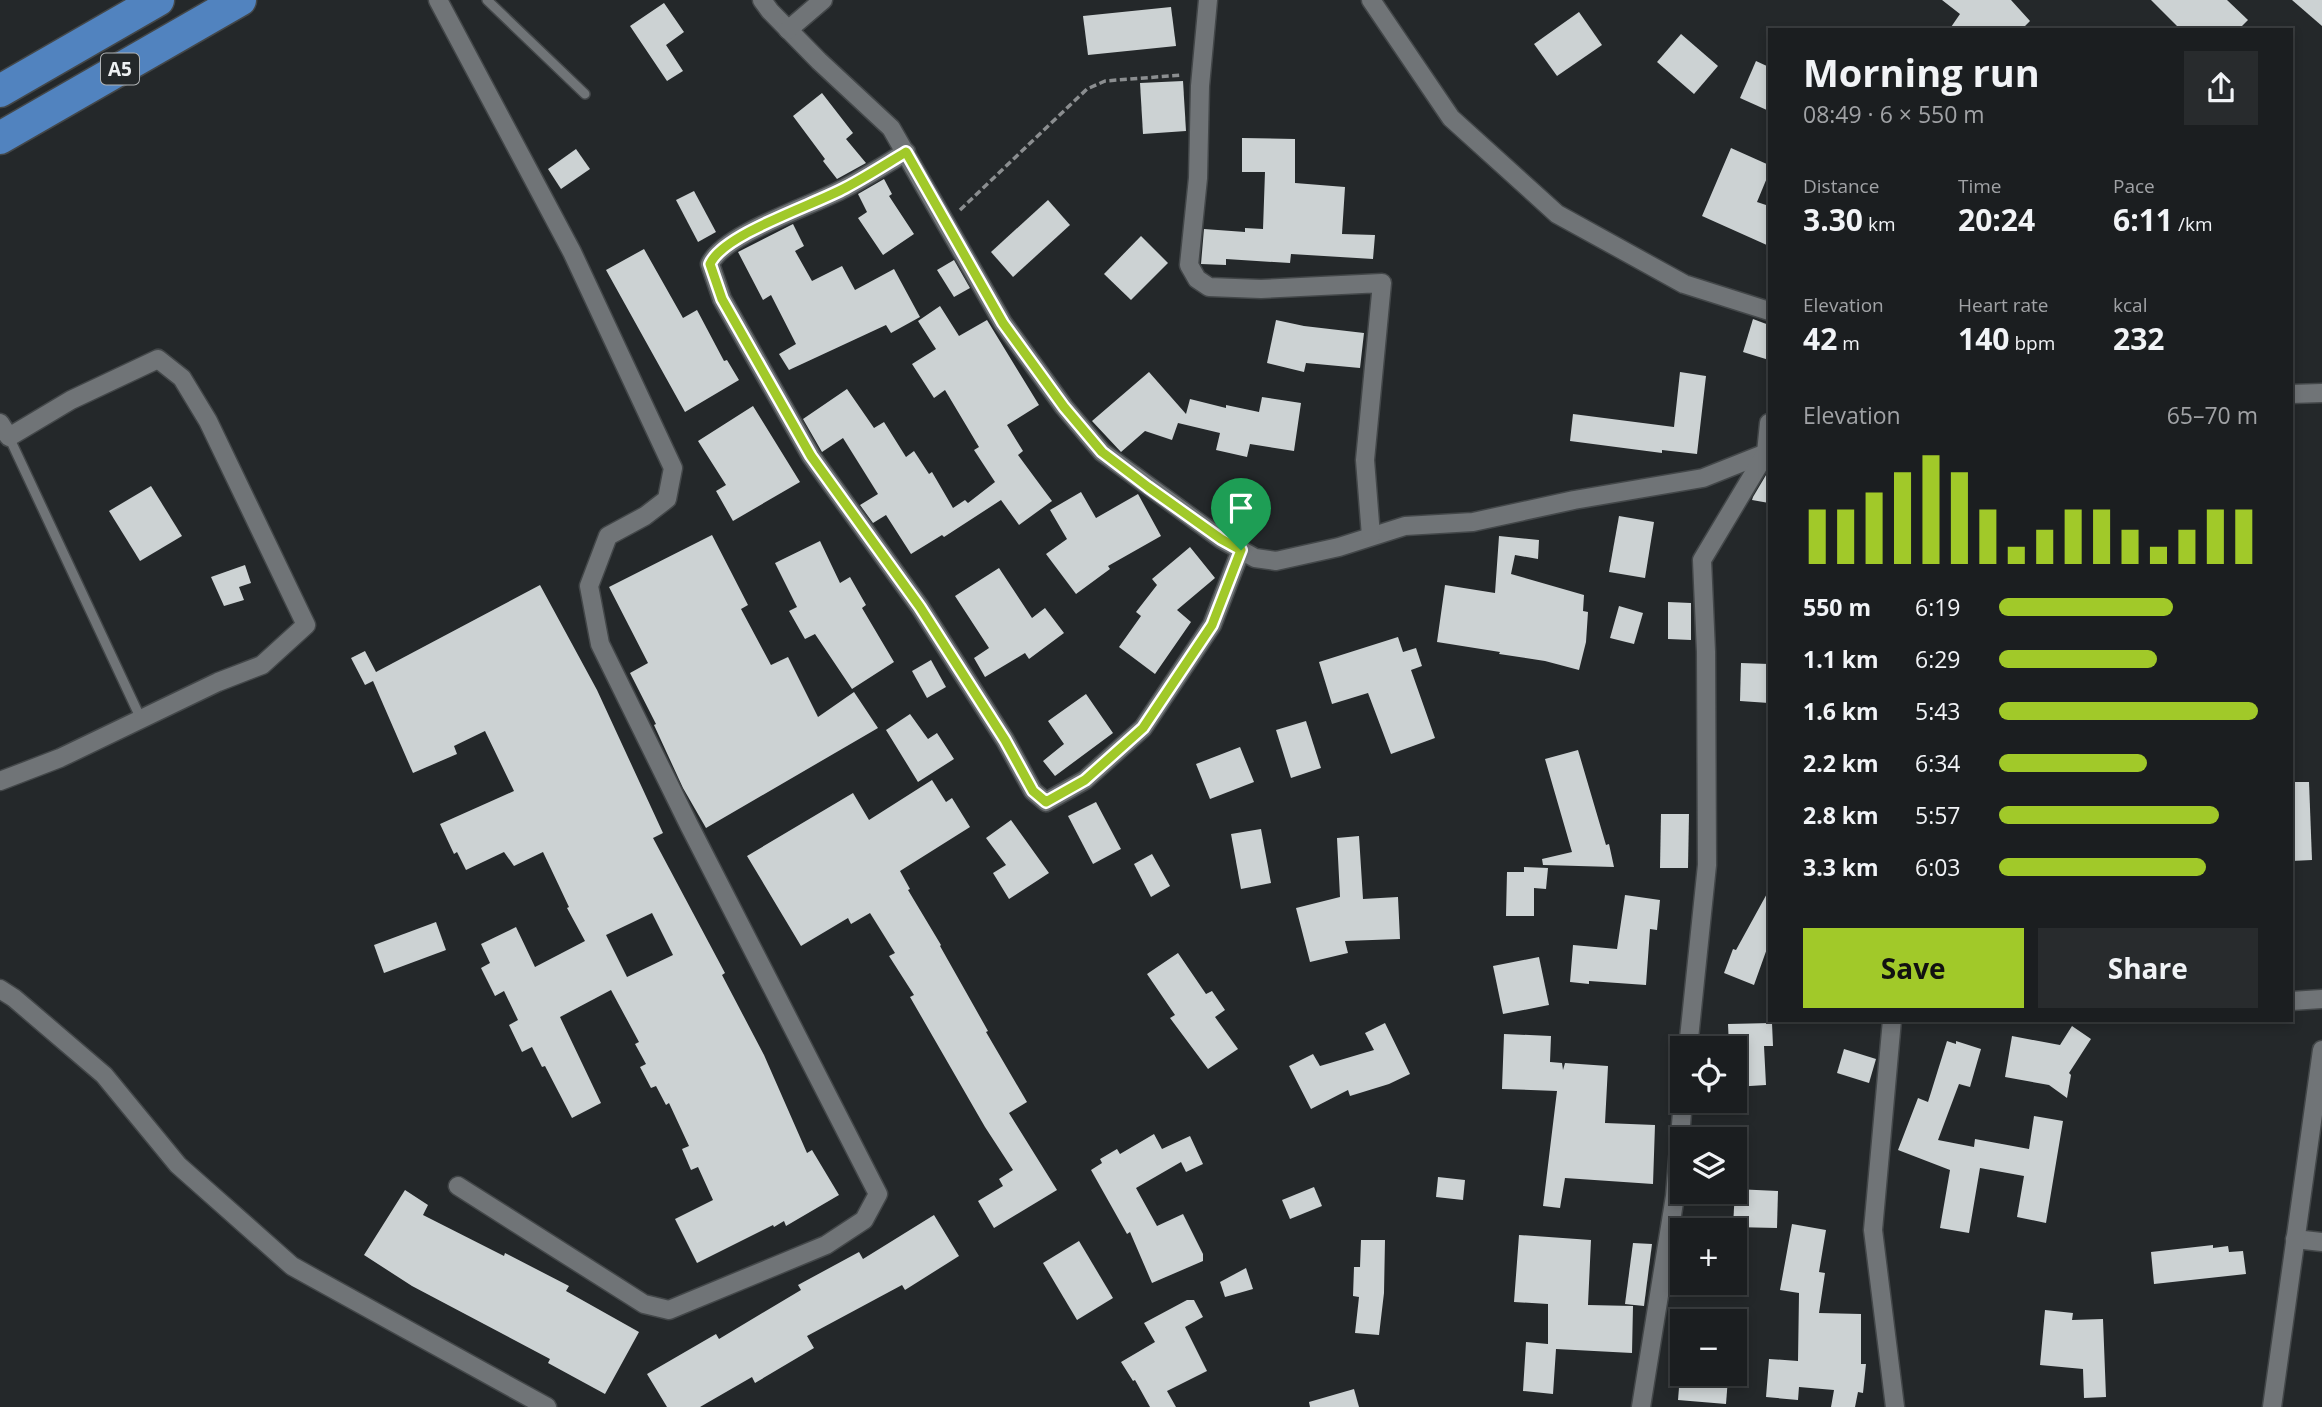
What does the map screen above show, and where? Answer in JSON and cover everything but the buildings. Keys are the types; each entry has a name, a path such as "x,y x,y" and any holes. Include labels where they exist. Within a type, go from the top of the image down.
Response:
{"highway":[{"name":"A5","path":"0,92 158,0"},
{"name":"A5","path":"0,138 240,0"}],"street":[{"path":"438,0 572,253 673,468 667,499 645,516 608,536 589,586 600,644 689,825 878,1194 864,1220 826,1245 669,1310 644,1304 458,1186"},
{"path":"762,0 788,30 891,128 1003,323 1064,407 1102,452 1189,517 1255,558 1276,561 1339,547 1405,526 1473,522 1574,500 1703,478 1766,453"},
{"path":"788,30 823,0"},
{"path":"1208,0 1201,74 1198,178 1189,265 1197,279 1209,287 1261,289 1382,283 1365,460 1371,536"},
{"path":"1371,0 1451,118 1557,214 1684,284 1768,311"},
{"path":"906,152 844,188 735,239 713,258 710,264 722,299 811,456 920,607 1005,740 1033,791 1046,802 1085,780 1143,728 1212,625 1241,550"},
{"path":"0,781 60,758 218,682 262,665 306,625 208,421 182,378 158,359 5,430"},
{"path":"2293,394 2322,393"},
{"path":"1689,1036 1707,864 1706,652 1702,560 1766,453 1768,433"},
{"path":"0,989 104,1075 178,1165 292,1266 547,1407"},
{"path":"2293,1001 2322,999"},
{"path":"1892,1022 1873,1230 1895,1407"},
{"path":"2272,1407 2322,1050"},
{"path":"1641,1407 1675,1196 1682,1113"},
{"path":"2295,1239 2322,1242"}],"lane":[{"path":"487,0 585,94"},
{"path":"5,430 141,719"}],"path":[{"path":"945,222 964,208 1087,89 1105,81 1201,74"}],"route":[{"path":"906,152 1003,323 1064,407 1102,452 1221,539 1241,550 1212,625 1143,728 1085,780 1046,802 1033,791 1005,740 920,607 811,456 722,299 713,278 710,264 713,258 735,239 844,188 906,152"}]}
